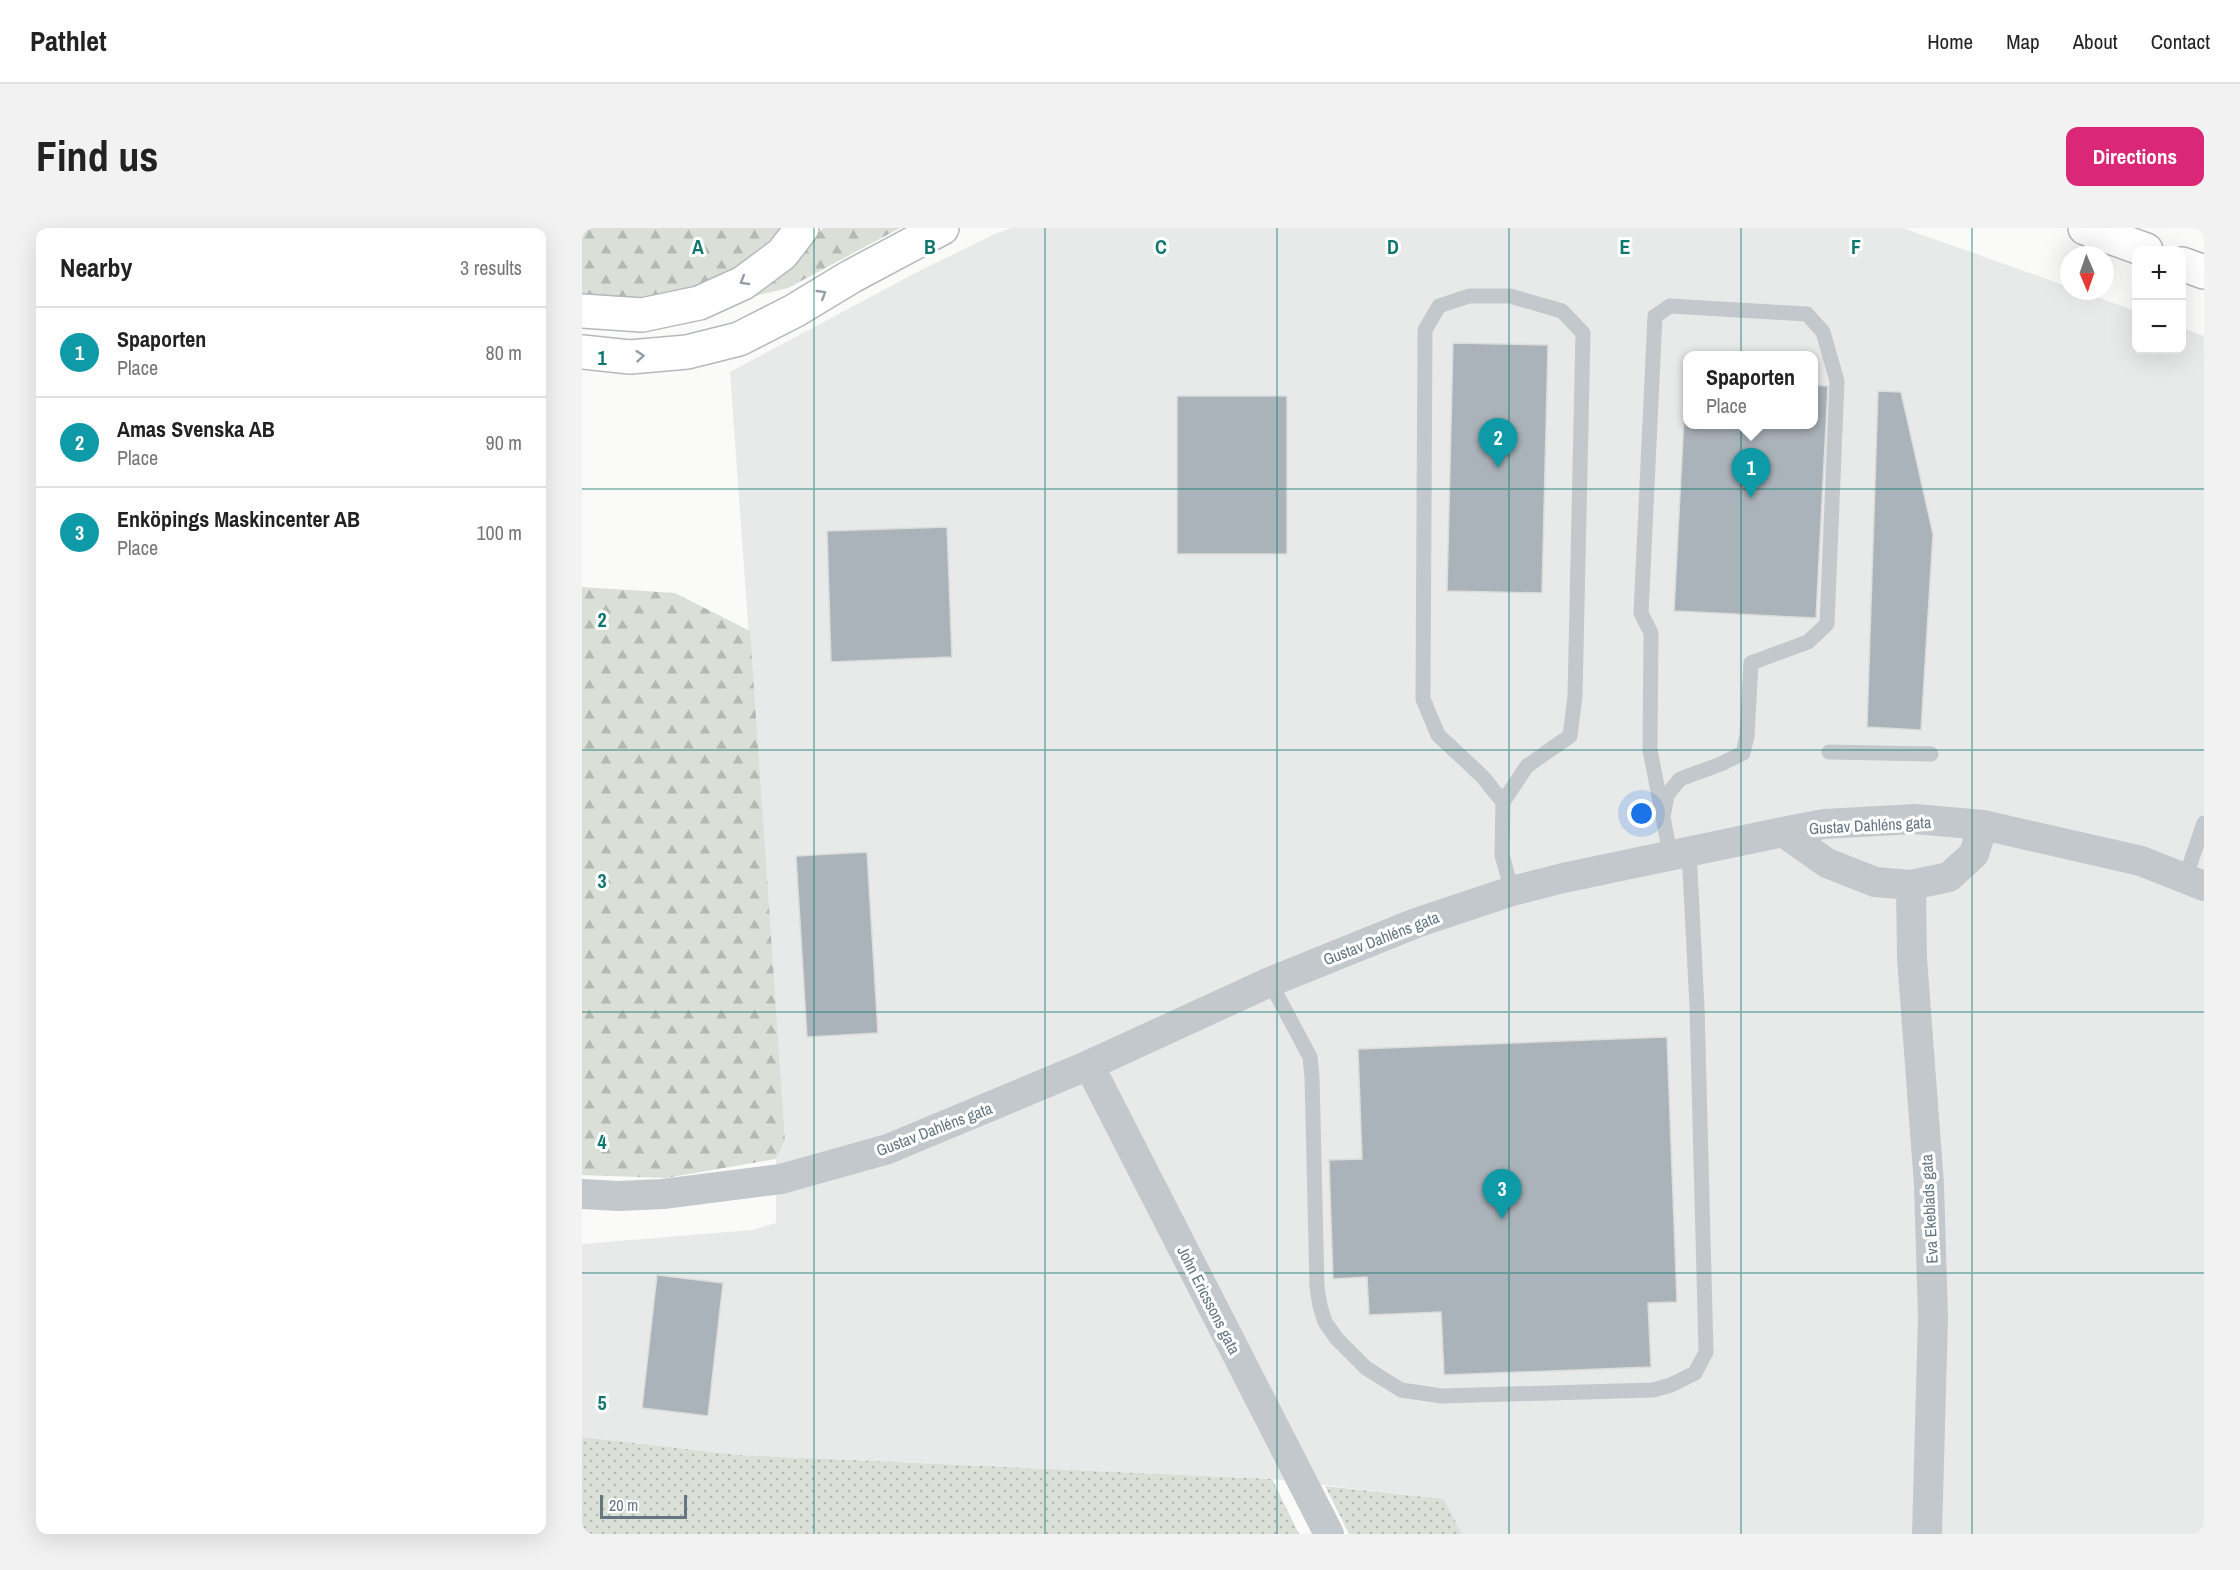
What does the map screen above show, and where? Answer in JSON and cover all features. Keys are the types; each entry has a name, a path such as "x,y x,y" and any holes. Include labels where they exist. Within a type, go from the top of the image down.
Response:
{"highway":[{"path":"582,311 642,315 699,303 743,283 782,254 802,228"},
{"path":"582,352 630,357 687,352 739,339 794,311 852,276 942,228"},
{"path":"2085,228 2135,246"},
{"path":"2186,266 2204,272"}],"street":[{"name":"Gustav Dahléns gata","path":"582,1194 618,1196 663,1194 781,1179 888,1149 1089,1065 1270,982 1416,923 1512,891 1563,878 1824,824 1915,819 1983,825 2141,861 2195,882"},
{"path":"1783,832 1827,863 1875,882 1911,885 1949,877 1974,854 1983,825"},
{"name":"Eva Ekeblads gata","path":"1911,885 1912,958 1929,1185 1933,1317 1927,1534"},
{"name":"John Ericssons gata","path":"1089,1065 1329,1534"}],"lane":[{"path":"1503,802 1482,776 1438,735 1423,699 1425,330 1439,306 1469,296 1510,297 1562,311 1583,333 1575,696 1570,736 1527,765 1503,802 1502,855 1512,891"},
{"path":"1270,982 1310,1057 1317,1287 1325,1322 1337,1339 1366,1368 1401,1390 1442,1396 1653,1390 1671,1384 1695,1372 1707,1352 1697,1007 1680,852 1663,817 1650,750 1651,633 1641,613 1655,316 1670,306 1808,314 1822,332 1837,381 1827,624 1808,642 1750,663 1747,736 1743,753 1721,764 1680,778 1667,795 1663,817"},
{"path":"1829,752 1931,754"},
{"path":"2195,882 2204,823"}],"shaded area":[{"path":"1012,228 1903,228 2060,284 2060,300 2105,300 2132,310 2132,354 2186,354 2186,329 2204,336 2204,1534 1462,1534 1444,1499 1272,1479 738,1455 582,1437 582,1244 752,1230 776,1223 776,1159 785,1139 730,372 921,270"}],"green space":[{"path":"582,228 782,228 754,255 719,276 681,291 628,299 582,295"},
{"path":"823,228 900,228 788,288 750,297 794,264"},
{"path":"582,587 675,593 750,631 785,1140 776,1159 666,1178 582,1175"},
{"path":"582,1437 738,1455 1272,1479 1299,1534 582,1534"},
{"path":"1325,1486 1444,1499 1462,1534 1349,1534"}],"building":[{"path":"1453,343 1548,345 1542,593 1447,591"},
{"path":"1818,385 1828,386 1816,618 1674,611 1683,429 1818,429"},
{"path":"1878,391 1901,392 1933,534 1921,730 1867,727"},
{"path":"1177,396 1287,396 1287,554 1177,554"},
{"path":"947,527 952,657 831,662 827,531"},
{"path":"867,852 878,1033 807,1037 796,856"},
{"path":"1667,1037 1677,1302 1648,1303 1651,1367 1444,1375 1441,1312 1369,1315 1367,1277 1333,1279 1329,1160 1362,1159 1358,1049"},
{"path":"657,1275 723,1283 708,1416 642,1408"}],"place":[{"name":"Amas Svenska AB","path":"1498,468"},
{"name":"Spaporten","path":"1751,498"},
{"name":"Enköpings Maskincenter AB","path":"1502,1219"}]}
